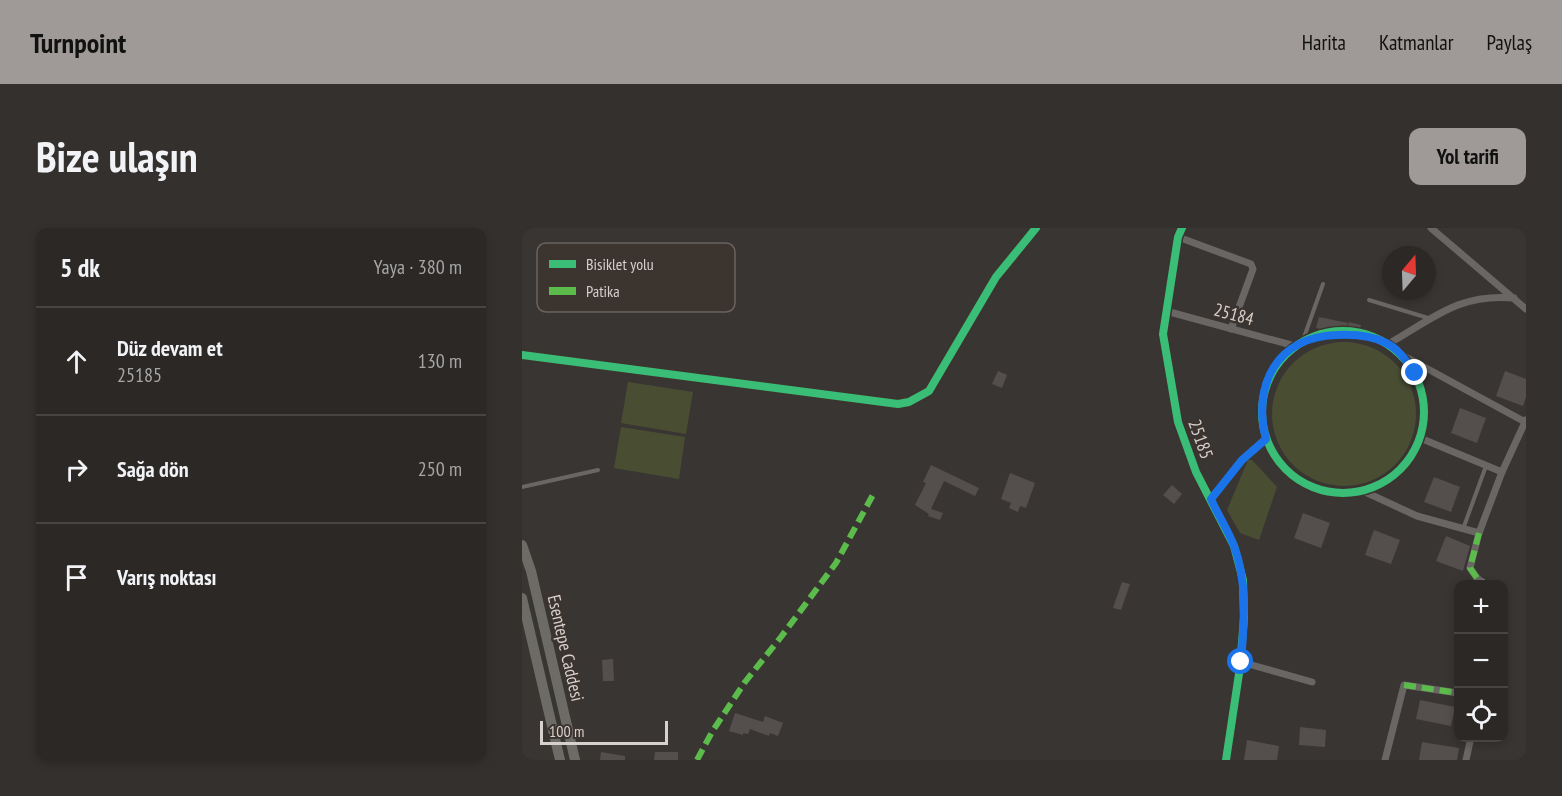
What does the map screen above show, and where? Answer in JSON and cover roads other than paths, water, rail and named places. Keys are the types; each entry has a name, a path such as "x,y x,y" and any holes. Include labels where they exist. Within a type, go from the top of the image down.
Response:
{"main road":[{"name":"Esentepe Caddesi","path":"522,545 531,571 576,760"},
{"name":"Esentepe Caddesi","path":"522,598 560,760"}],"street":[{"path":"522,355 898,405 929,391 996,277 1036,228"},
{"name":"25185","path":"1182,228 1178,237 1163,334 1178,423 1196,472 1234,546 1243,580 1244,618 1241,662 1226,760"},
{"path":"1431,228 1526,309"},
{"path":"1178,237 1251,264 1253,269 1231,329"},
{"path":"1388,344 1449,308 1467,301 1494,297 1514,298"},
{"name":"25184","path":"1166,311 1295,346"},
{"path":"1402,355 1415,373 1423,394 1425,416 1420,438 1412,457 1382,484 1363,491 1339,494 1315,489 1294,477 1277,460 1266,439 1261,422 1261,405 1264,387 1271,371 1281,357 1303,340 1323,335 1368,336 1388,344 1402,355 1526,421 1502,472 1479,533 1470,568 1479,580"},
{"path":"1420,438 1502,472"},
{"path":"1211,499 1242,460 1266,439"},
{"path":"1363,491 1417,516 1479,533"},
{"path":"1241,662 1312,682"},
{"path":"1385,760 1404,685 1454,692"},
{"path":"1466,760 1470,742"}],"lane":[{"path":"1303,340 1323,284"},
{"path":"1369,300 1432,319"},
{"path":"1462,529 1486,466"},
{"path":"522,487 598,470"}]}
